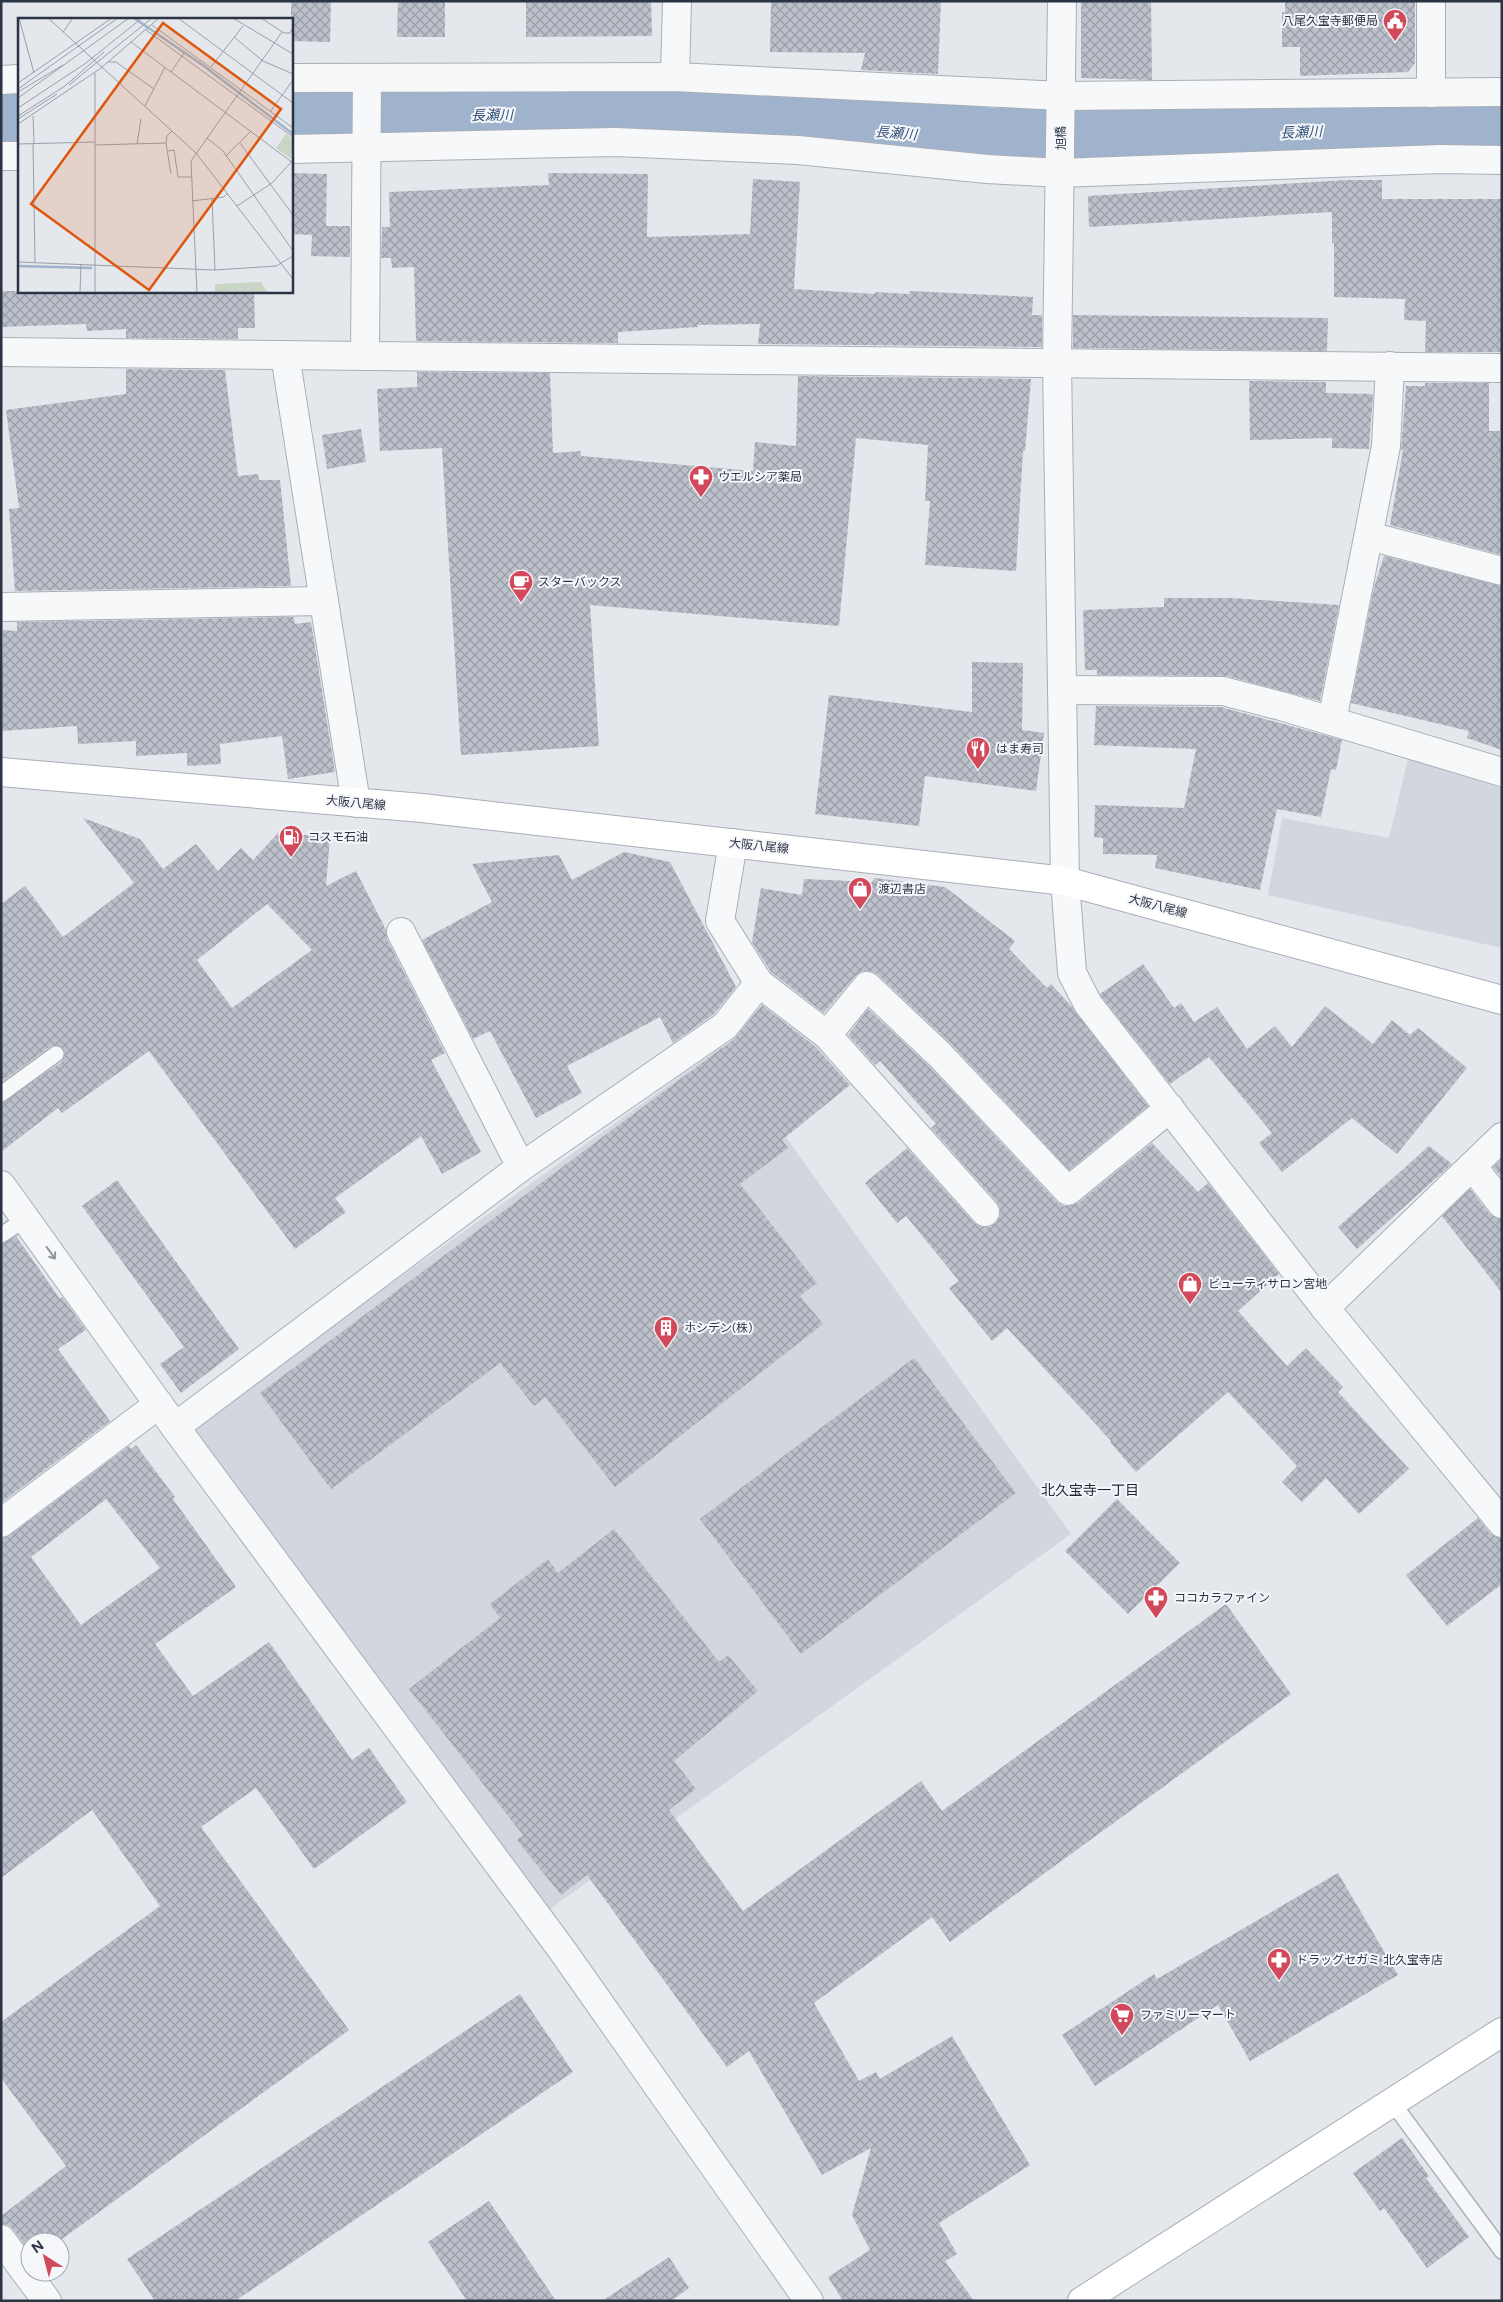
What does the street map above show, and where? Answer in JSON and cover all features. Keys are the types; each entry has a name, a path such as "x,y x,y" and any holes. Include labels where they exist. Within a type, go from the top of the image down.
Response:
{"main road":[{"name":"大阪八尾線","path":"1,772 422,808 1065,881 1502,1000"},
{"path":"1082,2301 1502,2032"}],"street":[{"path":"675,77 677,1"},
{"name":"旭橋","path":"1062,1 1057,362 1065,881 1072,973 1088,1004 1326,1308 1502,1523"},
{"path":"1431,1 1431,93"},
{"path":"292,78 675,77 1061,106 1502,92"},
{"path":"365,356 367,78"},
{"path":"1,80 18,80"},
{"path":"292,149 615,142 798,150 987,169 1440,159 1502,160"},
{"path":"1,156 18,156"},
{"path":"1,352 1502,368"},
{"path":"285,355 356,803"},
{"path":"1332,721 1386,446 1390,366"},
{"path":"1368,536 1502,571"},
{"path":"1,607 324,601"},
{"path":"1062,690 1223,690 1502,772"},
{"path":"733,843 720,921 759,983 827,1034 985,1212"},
{"path":"401,932 520,1166"},
{"path":"176,1426 520,1166 725,1026 759,983"},
{"path":"827,1034 867,986 940,1055 1068,1191 1170,1108"},
{"path":"1326,1308 1502,1137"},
{"path":"1472,1166 1502,1204"},
{"path":"1,1185 140,1374 159,1404 562,1950 809,2301"},
{"path":"1,1523 159,1404"},
{"path":"1,2239 47,2301"}],"lane":[{"path":"1,1094 56,1054"},
{"path":"1,1234 26,1219"},
{"path":"1392,2102 1502,2251"}],"shaded area":[{"path":"1408,759 1502,785 1502,948 1268,895 1282,818 1389,838"},
{"path":"721,1047 1071,1534 543,1914 193,1426"}],"building":[{"path":"291,1 331,1 330,42 292,41"},
{"path":"398,1 445,1 445,37 397,37"},
{"path":"526,1 651,1 652,36 526,37"},
{"path":"771,1 941,1 938,74 861,70 865,53 770,52"},
{"path":"1081,1 1151,1 1152,80 1081,78"},
{"path":"1285,1 1415,1 1415,63 1408,72 1300,76 1300,47 1282,47 1282,12 1285,12"},
{"path":"292,173 327,174 326,226 350,226 350,257 311,256 312,235 292,234"},
{"path":"548,173 648,174 647,237 750,234 753,179 800,182 794,289 875,294 875,292 909,294 910,291 1033,297 1032,315 1042,315 1042,347 758,344 760,324 697,325 698,327 618,332 618,343 416,341 414,267 392,268 391,258 381,258 382,227 390,227 389,192 549,185"},
{"path":"1347,180 1382,180 1382,199 1502,199 1502,352 1425,352 1426,321 1404,320 1405,299 1334,297 1332,212 1089,227 1088,196"},
{"path":"1,291 254,292 255,328 238,328 238,339 126,338 126,329 87,331 86,324 1,327"},
{"path":"1073,315 1328,318 1327,351 1073,348"},
{"path":"126,369 225,370 238,476 258,474 259,480 280,480 291,586 15,591 9,509 19,508 6,410 126,394"},
{"path":"417,372 550,373 553,453 581,451 581,456 753,471 755,442 796,446 798,376 1031,379 1025,451 1023,451 1016,571 925,565 930,501 925,501 928,445 856,438 839,626 590,605 599,746 461,755 442,448 380,451 377,389 417,387"},
{"path":"1249,381 1326,382 1326,393 1373,394 1369,449 1332,448 1332,438 1250,440"},
{"path":"1425,383 1489,383 1489,431 1500,431 1502,555 1390,525 1403,450 1401,450 1406,386 1425,386"},
{"path":"361,429 366,462 327,469 322,435"},
{"path":"1384,556 1502,586 1502,750 1467,738 1469,731 1351,703 1374,587"},
{"path":"1164,598 1231,598 1339,605 1320,701 1227,676 1097,675 1097,670 1085,670 1083,610 1164,607"},
{"path":"294,617 295,624 311,622 335,772 288,779 282,736 220,744 221,764 187,766 187,753 136,756 136,741 78,744 77,726 1,731 3,630 17,631 17,622"},
{"path":"972,662 1023,663 1022,730 1044,733 1036,791 925,776 919,826 815,814 829,695 972,712"},
{"path":"1096,706 1221,707 1342,740 1336,770 1331,769 1321,817 1277,809 1260,890 1155,868 1157,855 1103,854 1103,838 1094,837 1095,805 1184,808 1196,749 1094,745"},
{"path":"83,818 140,839 163,869 196,844 218,871 241,848 253,860 278,833 330,837 326,886 356,871 386,930 387,939 445,1053 431,1060 481,1152 442,1174 421,1136 335,1198 346,1212 295,1249 149,1051 62,1113 58,1108 1,1152 1,1103 62,1062 65,1054 60,1046 51,1046 1,1082 1,904 25,886 63,937 134,883","holes":["267,904 312,950 232,1008 197,960"]},
{"path":"624,852 670,862 736,987 714,1014 673,1043 660,1017 567,1066 582,1093 536,1118 490,1031 473,1039 422,940 492,902 472,864 559,855 572,880"},
{"path":"875,878 945,887 1015,941 1009,949 1047,988 1051,984 1073,1008 1148,1106 1069,1170 951,1044 877,974 870,971 862,971 855,976 824,1013 771,972 752,942 761,888 802,895 804,879 872,882"},
{"path":"1143,964 1174,1008 1181,1003 1194,1022 1217,1007 1247,1049 1275,1026 1292,1047 1325,1006 1373,1044 1392,1020 1410,1035 1418,1028 1467,1068 1397,1154 1352,1118 1282,1172 1259,1143 1272,1133 1209,1057 1170,1084 1101,996 1100,994"},
{"path":"762,1005 816,1047 850,1085 782,1140 788,1148 740,1184 817,1283 800,1296 823,1324 615,1487 545,1397 534,1406 500,1363 331,1489 260,1393 734,1039"},
{"path":"868,1009 929,1066 1057,1202 1063,1206 1078,1203 1152,1143 1198,1192 1208,1183 1279,1274 1238,1311 1287,1366 1306,1348 1343,1387 1338,1392 1409,1469 1359,1514 1326,1478 1302,1502 1282,1482 1297,1466 1228,1392 1136,1472 1111,1441 1007,1328 992,1341 949,1288 959,1281 906,1216 897,1223 865,1183 907,1148 974,1223 981,1227 989,1227 996,1223 1000,1216 1000,1208 997,1202 931,1128 936,1124 880,1061 875,1065 848,1035"},
{"path":"1429,1146 1452,1164 1357,1249 1338,1227"},
{"path":"1502,1159 1502,1178 1493,1167"},
{"path":"117,1180 239,1349 181,1393 160,1364 184,1347 82,1206"},
{"path":"1470,1189 1490,1214 1502,1219 1502,1293 1442,1216"},
{"path":"16,1236 60,1299 62,1297 86,1330 58,1349 110,1421 1,1503 1,1244"},
{"path":"914,1358 1016,1493 801,1654 700,1519"},
{"path":"136,1445 175,1497 173,1499 236,1587 155,1644 193,1696 269,1642 352,1760 369,1748 407,1802 314,1869 256,1788 201,1827 349,2030 70,2233 20,2232 20,2238 8,2225 1,2224 1,2216 66,2166 1,2078 1,2022 160,1906 92,1810 1,1878 1,1538 10,1535 129,1446 131,1449","holes":["106,1499 160,1568 81,1625 31,1557"]},
{"path":"1117,1499 1180,1563 1128,1614 1065,1551"},
{"path":"1478,1518 1490,1533 1502,1538 1502,1584 1447,1626 1406,1575"},
{"path":"614,1529 719,1662 728,1655 758,1691 674,1761 696,1789 669,1810 743,1911 921,1781 942,1811 1226,1604 1291,1694 950,1942 932,1917 814,2003 859,2081 876,2072 880,2079 952,2036 1030,2165 939,2223 957,2254 945,2261 974,2301 843,2301 828,2277 870,2250 852,2215 871,2148 822,2175 749,2051 727,2067 587,1875 561,1895 517,1840 523,1835 409,1689 500,1618 490,1604 548,1559 558,1573"},
{"path":"1338,1873 1398,1975 1250,2061 1218,2005 1095,2086 1062,2035 1154,1974 1157,1979"},
{"path":"520,1994 573,2072 235,2301 155,2301 127,2259"},
{"path":"1402,2138 1429,2176 1426,2178 1469,2237 1427,2268 1384,2208 1380,2211 1353,2173"},
{"path":"489,2201 556,2301 467,2301 428,2242"},
{"path":"669,2257 689,2288 671,2301 602,2301"}],"waterway":[{"name":"長瀬川","path":"292,119 605,114 752,119 995,142 1088,137 1396,129 1502,134"},
{"name":"長瀬川","path":"1,124 18,123"}],"place":[{"name":"八尾久宝寺郵便局","path":"1395,42"},
{"name":"ウエルシア薬局","path":"701,498"},
{"name":"スターバックス","path":"521,603"},
{"name":"はま寿司","path":"978,770"},
{"name":"コスモ石油","path":"291,858"},
{"name":"渡辺書店","path":"860,910"},
{"name":"ビューティサロン宮地","path":"1190,1305"},
{"name":"ホシデン(株)","path":"666,1349"},
{"name":"ココカラファイン","path":"1156,1619"},
{"name":"ドラッグセガミ 北久宝寺店","path":"1279,1981"},
{"name":"ファミリーマート","path":"1122,2036"}],"district":[{"name":"北久宝寺一丁目","path":"1090,1490"}]}
